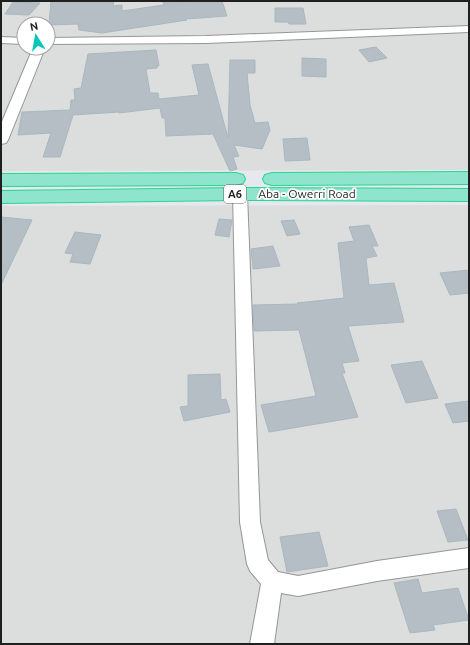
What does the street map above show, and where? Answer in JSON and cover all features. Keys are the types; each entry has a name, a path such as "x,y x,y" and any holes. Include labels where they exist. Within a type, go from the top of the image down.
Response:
{"highway":[{"name":"Aba - Owerri Road","path":"1,197 70,189 469,178"},
{"name":"Aba - Owerri Road","path":"1,180 70,189 240,194 469,194"}],"street":[{"path":"56,41 252,38 469,29"},
{"path":"1,40 16,40"},
{"path":"1,140 36,56"},
{"path":"240,194 250,522 258,564 272,581 298,586 378,571 469,558"},
{"path":"262,644 272,581"}],"shaded area":[{"path":"1,1 469,1 469,170 1,171"},
{"path":"469,205 469,644 1,644 1,206"}],"building":[{"path":"51,1 114,1 113,6 122,5 122,11 164,5 163,2 222,1 227,16 186,19 187,20 102,33 79,30 78,24 56,25 56,16 50,16"},
{"path":"13,2 40,3 29,15 5,14"},
{"path":"275,8 303,8 306,24 275,22"},
{"path":"376,47 387,58 369,62 359,50"},
{"path":"156,50 159,66 157,66 157,68 146,69 150,93 158,93 159,99 199,95 192,65 208,64 228,138 230,60 255,60 255,73 247,73 250,105 255,123 268,122 270,130 262,149 234,145 239,156 233,157 237,169 230,171 213,134 166,136 165,118 162,118 160,108 119,113 73,115 60,157 43,157 51,133 18,135 22,112 70,110 71,100 75,100 74,89 81,88 88,54"},
{"path":"302,58 326,59 326,77 302,76"},
{"path":"307,138 310,160 285,161 283,139"},
{"path":"1,217 32,220 1,285"},
{"path":"219,219 232,220 229,237 215,235"},
{"path":"294,220 300,234 287,236 281,221"},
{"path":"369,225 378,246 372,246 377,256 366,258 369,285 394,283 404,322 348,326 359,361 342,363 345,373 342,373 358,417 269,432 261,405 316,396 299,330 254,331 253,305 298,304 297,303 344,298 338,243 354,241 349,227"},
{"path":"75,232 101,235 90,264 70,262 73,254 65,253"},
{"path":"273,246 280,266 253,269 251,249"},
{"path":"469,270 469,293 450,295 440,273"},
{"path":"422,361 438,398 406,403 391,365"},
{"path":"220,374 221,400 226,399 230,412 184,421 180,407 188,406 188,375"},
{"path":"469,401 469,421 453,423 445,404"},
{"path":"456,509 468,540 448,542 437,511"},
{"path":"319,532 328,566 287,572 280,537"},
{"path":"418,579 422,593 458,588 469,620 433,625 435,630 410,633 394,583"}]}
